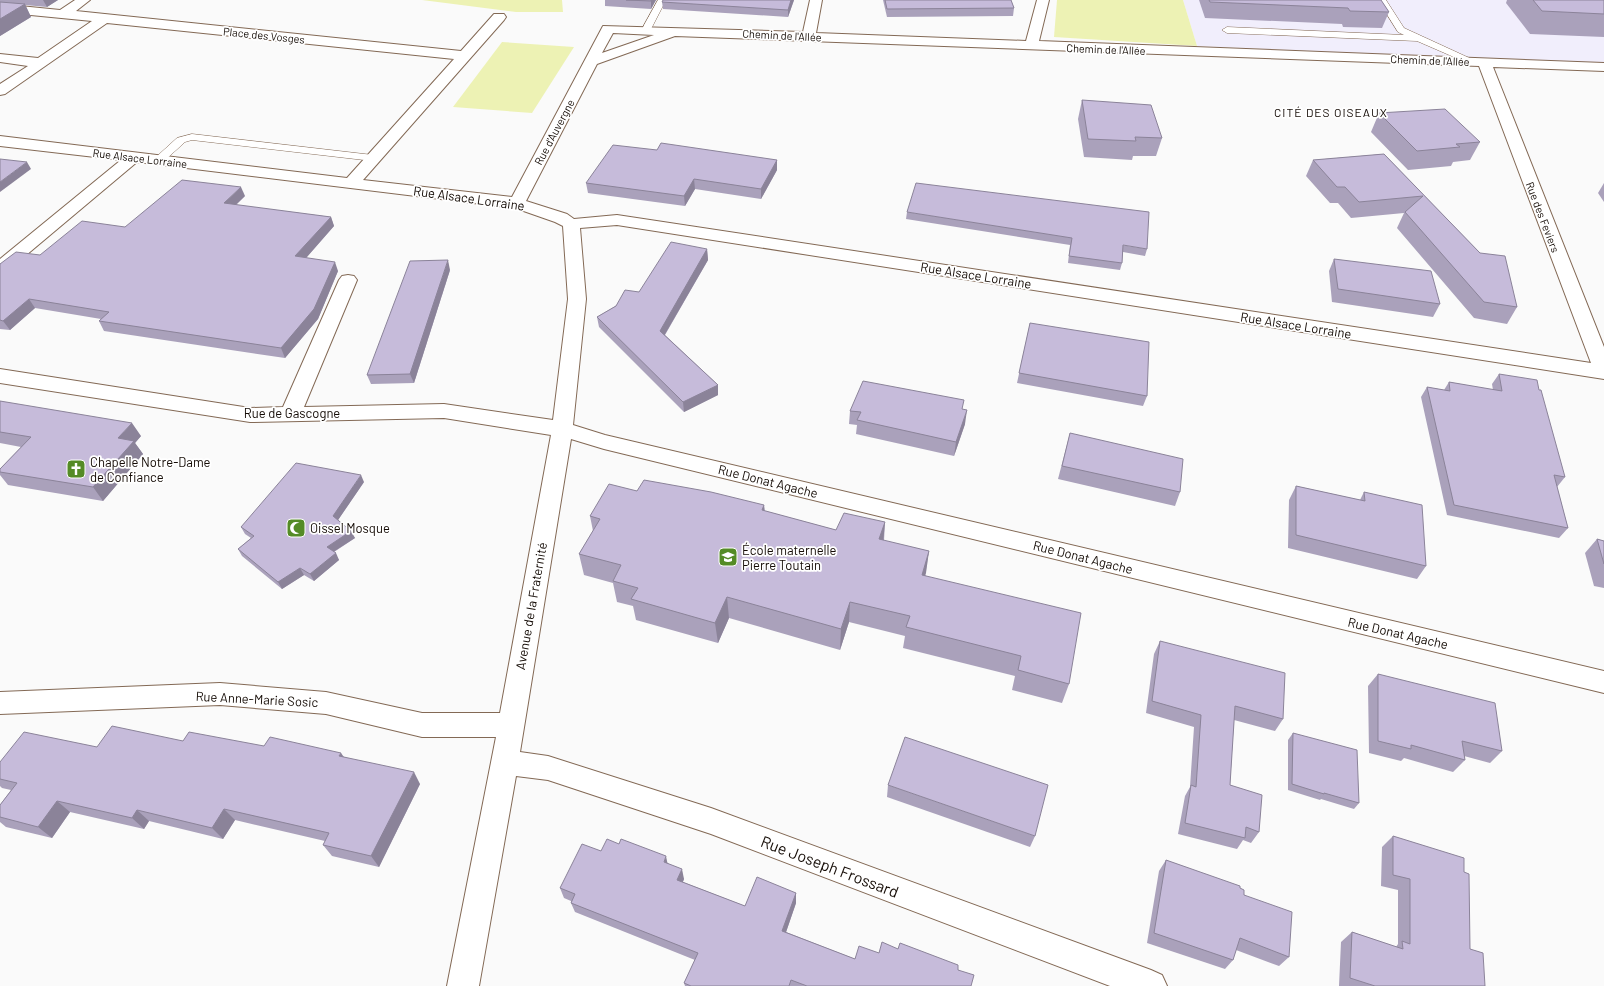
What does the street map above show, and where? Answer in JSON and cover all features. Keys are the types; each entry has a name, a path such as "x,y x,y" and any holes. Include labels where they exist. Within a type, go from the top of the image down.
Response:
{"street":[{"path":"63,14 84,0"},
{"path":"809,36 816,0"},
{"path":"1031,46 1043,0"},
{"name":"Place des Vosges","path":"0,8 464,56"},
{"path":"351,183 499,18"},
{"path":"0,92 104,19"},
{"name":"Chemin de l'Allée","path":"608,29 679,30 1031,46 1604,67"},
{"name":"Rue d'Auvergne","path":"517,203 608,29"},
{"path":"592,61 679,30"},
{"path":"0,58 41,63"},
{"name":"Rue des Feviers","path":"1478,62 1604,372"},
{"name":"Rue Alsace Lorraine","path":"0,141 517,203 561,218 571,224 617,220 1604,372"},
{"path":"0,268 134,157"},
{"name":"Avenue de la Fraternité","path":"463,986 505,762 562,429 577,299 571,224"},
{"path":"290,415 348,280"},
{"name":"Rue de Gascogne","path":"0,376 250,416 444,411 562,429"},
{"name":"Rue Donat Agache","path":"562,429 604,442 1604,682"},
{"name":"Rue Anne-Marie Sosic","path":"0,703 220,694 326,703 422,725 511,725"},
{"name":"Rue Joseph Frossard","path":"505,762 548,768 710,821 1151,986"}],"lane":[{"path":"647,29 662,0"},
{"path":"1382,0 1401,30 1478,62"},
{"path":"1227,30 1420,38"},
{"path":"159,160 181,140 192,137 373,158"}],"shaded area":[{"path":"1183,0 1604,0 1604,64 1197,46"}],"green space":[{"path":"422,0 562,0 563,12 516,12"},
{"path":"1057,0 1183,0 1197,46 1054,37"},
{"path":"502,42 574,47 532,113 453,107"}],"building":[{"path":"626,0 651,0 651,1"},
{"path":"663,0 791,0 788,10 662,2"},
{"path":"885,0 1011,0 1014,8 887,9"},
{"path":"1209,0 1381,0 1389,12 1350,11 1348,8 1210,2"},
{"path":"1533,0 1604,0 1604,14 1542,11"},
{"path":"0,2 25,4 0,19"},
{"path":"1082,100 1151,105 1162,138 1135,137 1136,141 1088,139"},
{"path":"1445,109 1480,142 1456,144 1460,147 1417,151 1379,113"},
{"path":"661,143 777,160 761,189 694,179 684,196 586,183 613,145 657,150"},
{"path":"1384,154 1480,253 1505,256 1517,307 1484,302 1405,212 1423,196 1359,202 1345,187 1337,187 1313,160"},
{"path":"0,159 27,162 0,182"},
{"path":"182,180 241,187 224,203 331,217 295,256 335,262 314,309 281,348 99,321 109,312 29,299 3,321 0,320 0,264 16,252 40,255 82,221 125,227"},
{"path":"916,183 1149,212 1147,249 1123,245 1122,263 1069,256 1072,238 907,212"},
{"path":"671,242 707,249 660,331 718,385 683,402 597,317 616,306 625,290 639,292"},
{"path":"1334,259 1431,271 1440,304 1338,289"},
{"path":"448,260 410,374 367,375 410,261"},
{"path":"1030,323 1149,342 1147,396 1019,373"},
{"path":"1499,374 1537,380 1565,477 1554,475 1568,528 1454,505 1427,387 1450,391 1449,382 1502,391"},
{"path":"863,381 964,400 962,409 967,410 956,442 857,420 861,412 850,411"},
{"path":"0,401 132,423 118,438 134,441 93,487 0,472 0,469 31,437 0,432"},
{"path":"1070,433 1183,459 1180,492 1062,466"},
{"name":"Oissel Mosque","path":"296,463 361,475 333,516 351,531 327,547 336,553 310,574 300,568 278,582 238,549 254,536 241,527"},
{"path":"644,480 711,492 764,505 762,510 836,530 844,513 885,522 879,539 929,551 922,575 1081,613 1069,684 1018,670 1021,656 906,627 910,616 850,602 841,629 727,597 715,623 631,599 638,588 613,581 621,565 579,554 600,519 590,516 609,484 637,491"},
{"path":"1296,486 1365,501 1364,492 1422,505 1426,566 1296,535"},
{"path":"1597,539 1604,541 1604,564"},
{"path":"1160,641 1285,673 1283,719 1235,706 1230,785 1262,795 1259,832 1246,827 1245,838 1185,823 1191,785 1196,787 1201,715 1152,701"},
{"path":"1378,674 1495,703 1502,751 1462,741 1465,760 1411,745 1411,749 1378,741"},
{"path":"112,726 183,741 189,732 264,746 270,737 341,753 339,756 414,772 371,856 323,845 329,833 224,809 212,828 137,810 132,818 57,801 38,827 0,817 0,805 17,783 0,779 0,762 24,732 97,747"},
{"path":"1293,733 1357,750 1359,803 1292,784"},
{"path":"905,737 1048,785 1035,836 888,785"},
{"path":"1393,836 1464,858 1464,872 1469,874 1470,949 1483,953 1485,986 1375,986 1350,978 1352,932 1403,949 1402,941 1410,944 1410,879 1393,875"},
{"path":"607,839 619,844 621,839 666,856 664,862 682,869 677,880 745,906 757,877 796,893 782,931 855,959 859,946 879,953 882,942 898,949 900,943 958,965 958,970 974,975 971,986 807,986 791,980 789,986 691,986 684,983 698,953 571,903 575,894 560,888 582,844 601,851"},
{"path":"1166,860 1240,886 1240,888 1244,890 1244,895 1292,912 1289,957 1240,938 1233,960 1154,933"}],"place":[{"name":"Chapelle Notre-Dame de Confiance","path":"76,469"},
{"name":"Oissel Mosque","path":"296,528"},
{"name":"École maternelle Pierre Toutain","path":"728,557"}],"district":[{"name":"CITÉ DES OISEAUX","path":"1331,112"}]}
